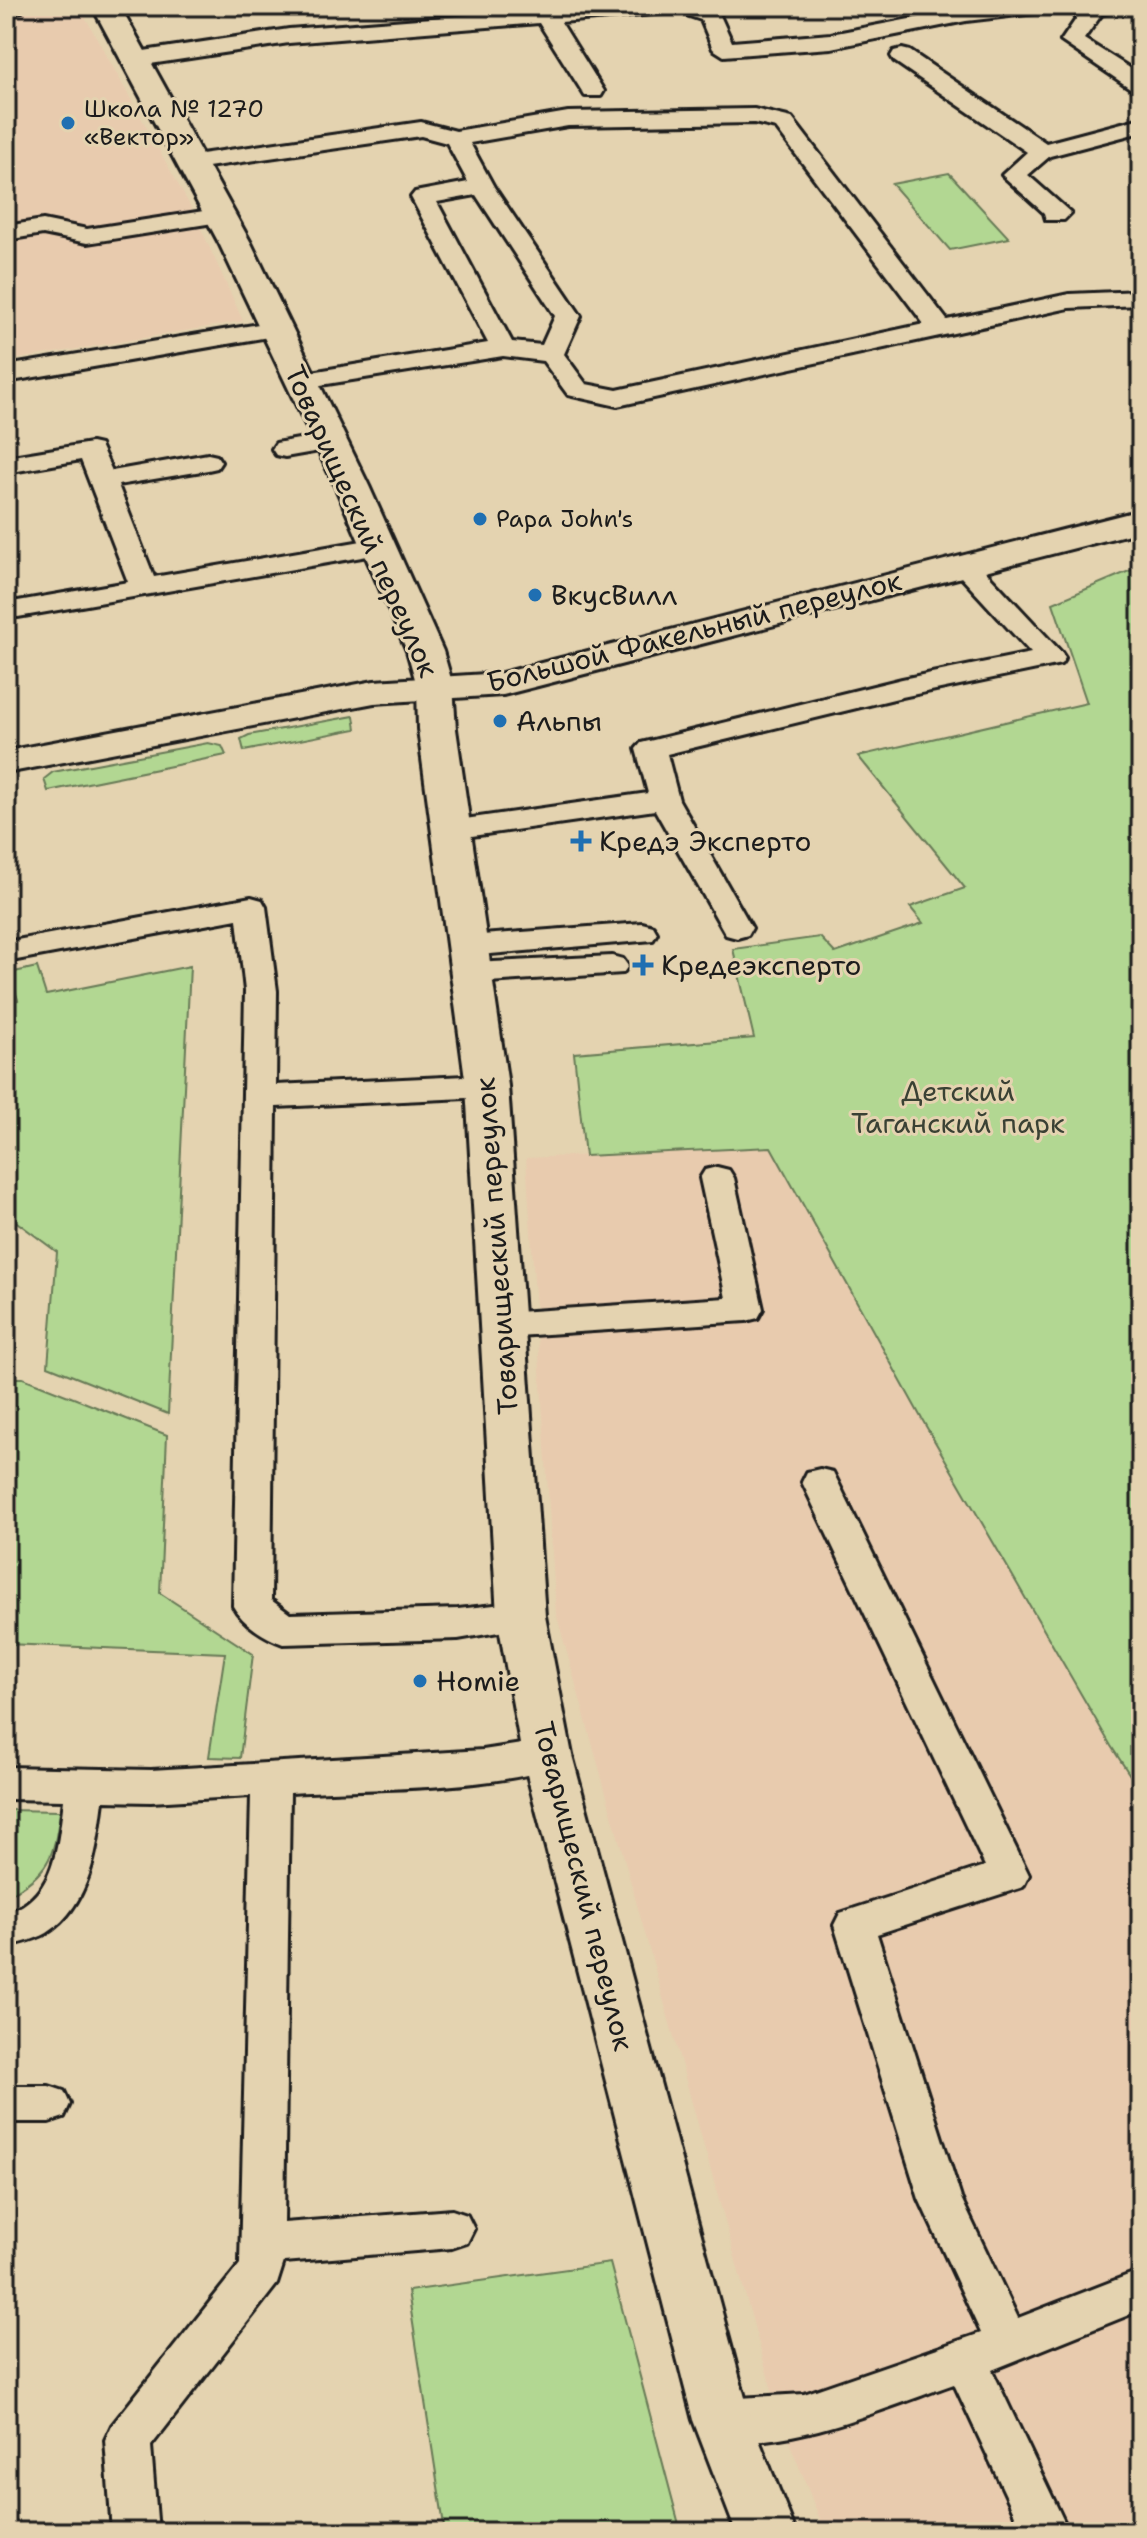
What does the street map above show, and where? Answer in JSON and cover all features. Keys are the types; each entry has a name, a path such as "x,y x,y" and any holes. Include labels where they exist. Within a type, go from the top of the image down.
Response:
{"street":[{"name":"Товарищеский переулок","path":"106,6 223,215 333,441 425,651 435,686 451,830 487,1086 521,1616 547,1755 722,2420 766,2532"},
{"name":"Большой Факельный переулок","path":"6,762 374,692 503,684 1141,520"}],"lane":[{"path":"6,7 14,6"},
{"path":"304,6 311,34"},
{"path":"137,59 311,34 678,6 710,16 724,49 831,41 966,14 1035,6"},
{"path":"1105,6 1094,9 1072,41 1141,85"},
{"path":"546,16 593,91"},
{"path":"902,56 1042,151"},
{"path":"194,162 421,129 456,138 568,119 754,116 784,123 940,328"},
{"path":"1055,215 1059,213 1014,175 1042,151 1141,125"},
{"path":"456,138 482,187 568,316 551,354"},
{"path":"482,187 423,197 503,348"},
{"path":"6,233 43,227 87,236 223,215"},
{"path":"302,380 503,348 551,354 577,390 617,398 1069,301 1141,298"},
{"path":"6,374 277,329"},
{"path":"285,449 333,441"},
{"path":"6,465 91,451 144,587"},
{"path":"103,480 208,462"},
{"path":"6,608 18,609 379,546"},
{"path":"737,928 664,800 651,749 902,688 1051,658 964,565"},
{"path":"451,830 664,800"},
{"path":"6,952 251,907 261,991 252,1606 283,1629 458,1624 521,1616"},
{"path":"470,960 642,933"},
{"path":"470,960 612,966"},
{"path":"261,1097 487,1086"},
{"path":"502,1325 746,1309 717,1178"},
{"path":"820,1482 1009,1875 854,1925 940,2199 1007,2342"},
{"path":"6,1783 151,1786 483,1766 547,1755"},
{"path":"135,2532 128,2440 262,2270 271,1779"},
{"path":"6,1930 37,1919 59,1900 70,1878 85,1785"},
{"path":"6,2104 49,2104"},
{"path":"263,2244 452,2229"},
{"path":"722,2420 804,2415 965,2360 1141,2290"},
{"path":"965,2360 1046,2532"}],"shaded area":[{"path":"6,6 79,6 193,211 243,321 6,361"},
{"path":"771,1147 923,1421 1111,1746 1141,1792 1141,2532 825,2532 779,2416 556,1613 526,1158"}],"green space":[{"path":"949,173 1009,238 950,250 892,184"},
{"name":"Детский Таганский парк","path":"1141,566 1141,1792 1111,1746 923,1421 771,1147 585,1156 574,1053 754,1038 733,949 820,937 835,953 923,923 910,907 965,888 858,756 1087,703 1053,603"},
{"path":"354,716 356,729 244,751 241,739 249,735"},
{"path":"208,743 222,746 226,755 48,791 44,779 53,772"},
{"path":"190,966 168,1414 48,1366 57,1252 6,1214 6,1003 18,1000 10,973 37,967 46,995"},
{"path":"6,1378 23,1378 167,1435 160,1593 253,1654 240,1758 209,1757 225,1653 6,1644"},
{"path":"6,1810 60,1811 52,1853 47,1863 32,1880 6,1897"},
{"path":"610,2263 681,2532 445,2532 408,2291"}],"place":[{"name":"Школа № 1270 «Вектор»","path":"68,123"},
{"name":"Papa John's","path":"480,519"},
{"name":"ВкусВилл","path":"535,595"},
{"name":"Альпы","path":"500,721"},
{"name":"Кредэ Эксперто","path":"581,841"},
{"name":"Кредеэксперто","path":"643,965"},
{"name":"Homie","path":"420,1681"}]}
